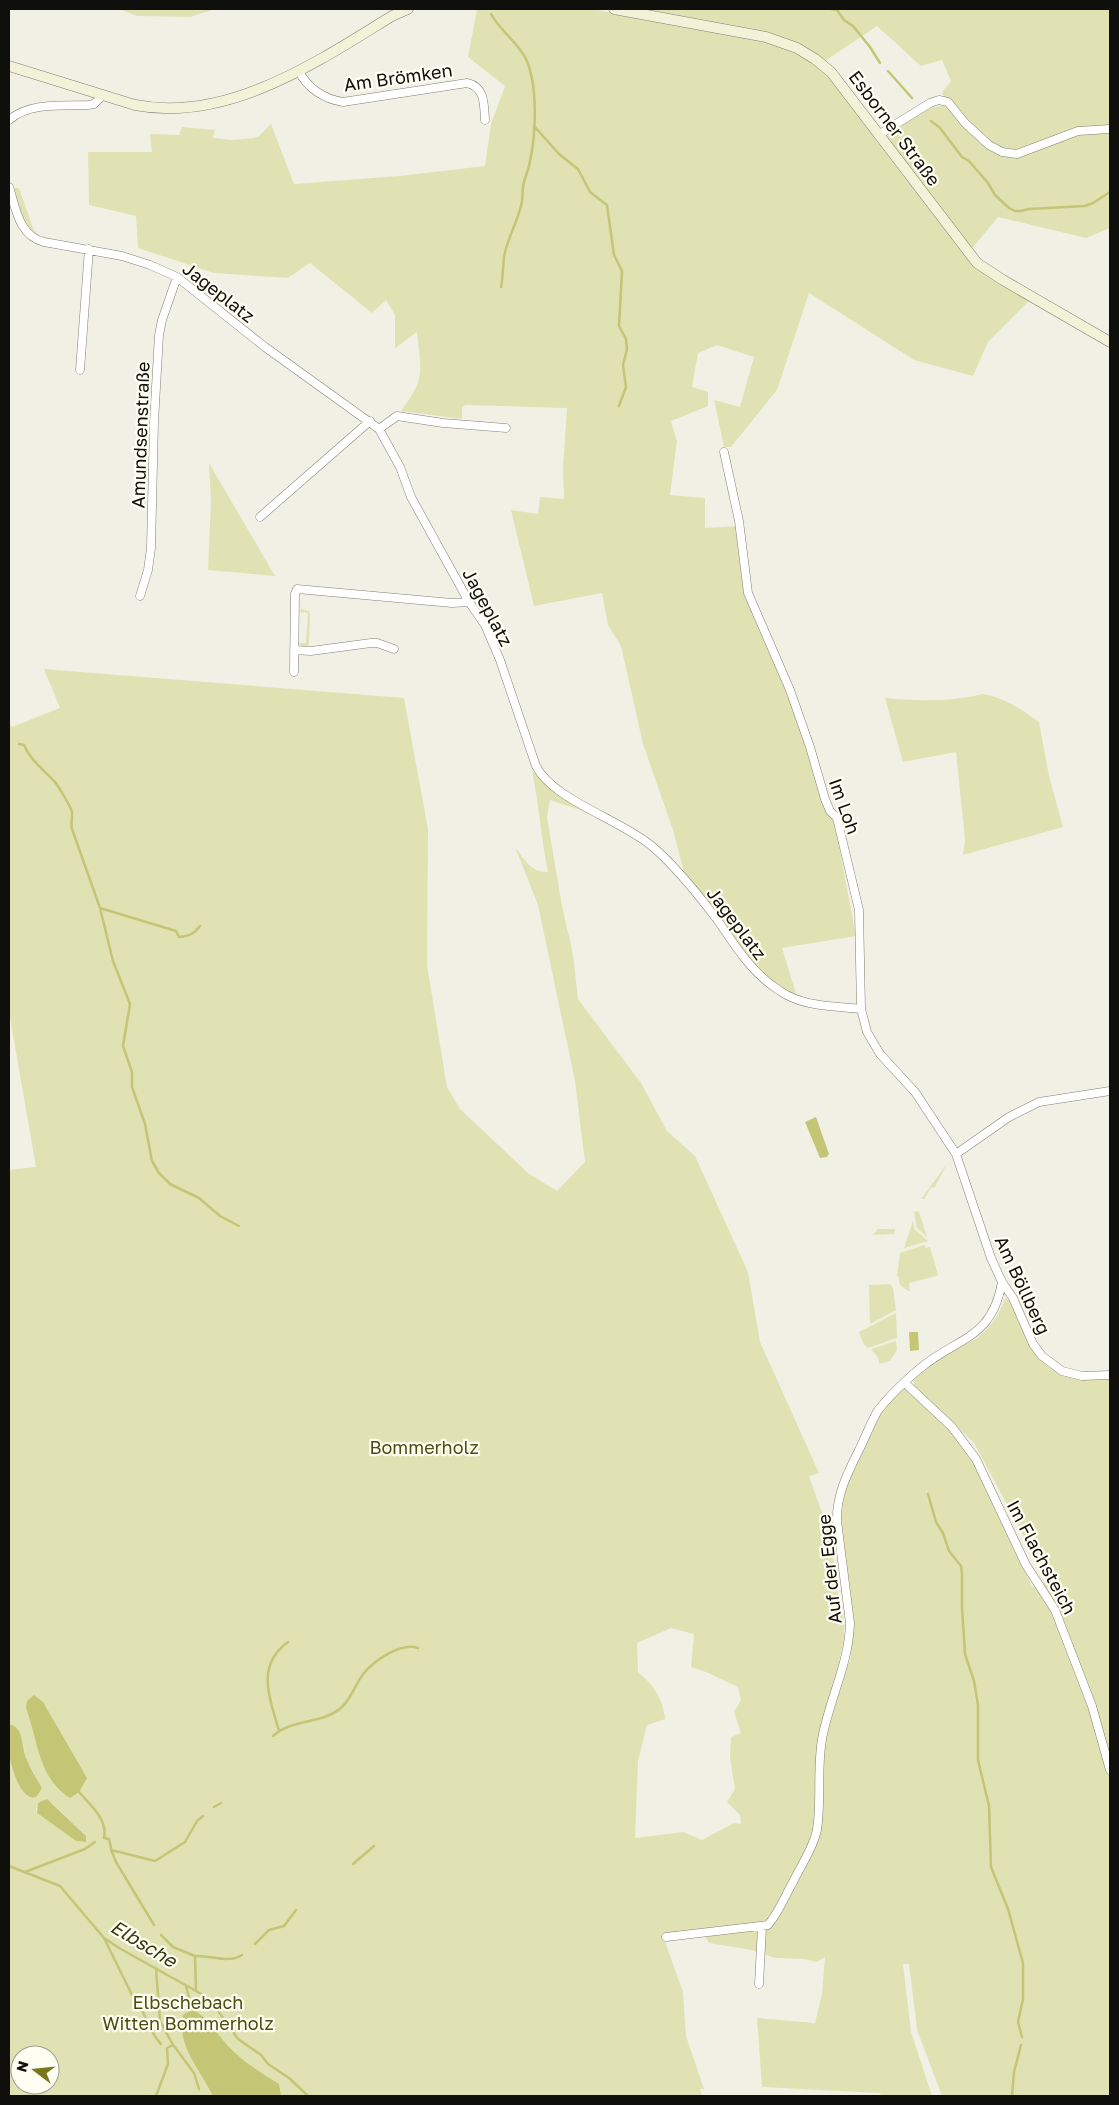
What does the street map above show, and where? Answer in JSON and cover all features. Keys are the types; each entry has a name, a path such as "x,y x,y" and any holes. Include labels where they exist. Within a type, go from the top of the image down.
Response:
{"main road":[{"path":"9,66 102,96 144,107 185,108 212,103 246,93 299,71 392,16 408,9"},
{"name":"Esborner Straße","path":"614,9 752,34 780,41 797,48 815,59 831,72 977,263 1110,342"}],"street":[{"name":"Am Brömken","path":"299,71 307,83 317,91 328,98 343,102 467,83 474,84 482,93 485,120"},
{"path":"9,120 17,113 38,107 88,105 102,96"},
{"path":"880,134 930,103 939,100 948,102 965,123 983,140 1002,152 1017,154 1078,132 1110,129"},
{"name":"Jageplatz","path":"9,187 21,224 30,236 44,242 89,248 137,260 177,277 265,347 379,429 400,467 411,497 469,602 485,625 500,660 536,766 545,779 573,799 626,827 652,846 686,880 735,948 760,978 785,994 802,1001 861,1009"},
{"path":"80,370 89,248"},
{"name":"Amundsenstraße","path":"140,596 148,570 151,548 154,422 159,335 162,320 177,277"},
{"path":"379,429 397,416 443,423 506,428"},
{"path":"260,517 370,421"},
{"name":"Im Loh","path":"724,452 739,521 748,593 790,690 810,747 825,799 830,811 837,818 839,824 859,910 861,1009 867,1032 880,1054 915,1092 956,1154"},
{"path":"294,672 297,589 452,603 469,602"},
{"path":"294,650 311,651 371,642 377,642 394,649"},
{"path":"956,1154 1009,1117 1038,1102 1110,1091"},
{"name":"Am Böllberg","path":"956,1154 991,1258 1002,1282 1013,1298 1032,1344 1052,1365 1071,1374 1082,1376 1110,1374"},
{"name":"Auf der Egge","path":"762,1927 768,1925 779,1910 812,1846 817,1829 819,1754 823,1732 846,1657 850,1636 837,1521 838,1501 843,1484 878,1411 924,1364 987,1323 996,1306 1002,1282"},
{"name":"Im Flachsteich","path":"905,1383 947,1422 976,1459 1026,1565 1056,1610 1092,1706 1110,1770"},
{"path":"666,1937 762,1927 759,1984"}],"green space":[{"path":"119,9 215,9 190,17 137,16"},
{"path":"477,9 592,9 776,44 795,53 818,66 837,84 867,128 966,257 1030,300 988,342 973,376 914,360 809,293 777,390 731,447 724,447 714,400 740,407 754,357 717,345 698,353 692,387 708,392 708,406 671,421 677,441 670,495 705,498 705,528 738,526 740,562 789,692 820,795 835,825 856,936 782,948 797,997 764,976 735,942 684,872 673,830 643,744 621,646 608,625 602,593 534,606 511,510 538,514 540,497 564,499 563,469 567,408 466,405 462,407 462,419 401,411 415,390 420,374 417,332 395,348 395,315 386,300 372,313 310,263 288,278 214,273 138,248 136,216 89,205 88,152 152,152 150,134 179,135 182,127 215,130 213,138 232,140 259,136 271,124 294,184 399,176 485,166 491,124 505,86 468,57"},
{"path":"632,9 1110,9 1110,228 1086,238 998,217 970,251 883,134 922,109 947,105 942,92 951,81 942,60 921,66 877,26 825,61 790,40 745,29"},
{"path":"14,188 19,188 33,228 37,234 25,221"},
{"path":"209,463 275,576 208,570 211,501"},
{"path":"301,609 309,611 310,614 309,644 306,648 301,647 299,643 306,643 308,613 300,612"},
{"name":"Bommerholz","path":"44,669 404,698 428,829 427,965 447,1087 460,1109 528,1173 557,1191 585,1162 575,1081 538,905 515,847 532,868 548,872 532,771 549,786 617,827 580,810 550,800 547,817 562,906 573,954 578,999 641,1083 667,1131 695,1156 748,1272 760,1342 819,1473 809,1476 831,1538 836,1584 844,1620 844,1639 839,1661 850,1663 853,1630 841,1519 846,1484 880,1412 905,1386 938,1417 980,1470 1032,1587 1048,1581 974,1443 914,1387 914,1379 931,1363 971,1341 988,1328 1000,1310 1005,1298 1010,1301 1032,1348 1048,1367 1059,1373 1071,1376 1110,1376 1110,2096 942,2096 917,2030 909,1964 903,1964 911,2032 932,2096 881,2096 880,2093 762,2087 757,2018 815,2023 822,1994 825,1957 817,1962 804,1959 775,1958 752,1950 709,1943 705,1936 664,1939 683,1992 686,2036 704,2089 700,2089 702,2096 9,2096 9,1755 19,1782 28,1797 33,1798 42,1788 26,1759 22,1738 9,1724 9,1170 36,1167 9,1012 9,723 12,727 60,708","holes":["671,1628 694,1634 691,1667 738,1687 741,1700 734,1712 741,1733 731,1737 730,1759 735,1789 727,1802 740,1815 741,1824 734,1823 702,1840 683,1832 635,1838 638,1761 647,1725 665,1719 657,1693 638,1672 637,1643","52,1803 85,1835 86,1842 76,1841 37,1813 36,1808"]},
{"path":"983,694 1006,701 1039,722 1049,776 1063,827 963,855 965,840 956,752 903,762 885,698 934,700 971,697"},
{"path":"947,1164 935,1187 931,1188 924,1199 921,1199"},
{"path":"914,1212 919,1212 927,1237 917,1228"},
{"path":"913,1221 914,1229 928,1241 904,1248"},
{"path":"878,1229 895,1229 894,1234 873,1235"},
{"path":"924,1245 926,1248 930,1247 938,1274 937,1276 909,1283 910,1291 908,1291 900,1285 899,1277 897,1276 900,1253"},
{"path":"890,1284 893,1288 896,1310 870,1324 869,1285"},
{"path":"896,1313 897,1338 868,1348 863,1343 859,1332"},
{"path":"896,1341 897,1350 890,1361 879,1364 878,1358 871,1349"}],"shaded area":[{"path":"816,1117 829,1154 827,1157 820,1158 805,1122"},
{"path":"909,1332 918,1332 919,1350 910,1351"},
{"path":"34,1695 43,1702 87,1778 79,1792 70,1798 59,1790 51,1780 40,1758 26,1708 27,1701"},
{"path":"9,1724 18,1729 27,1760 42,1788 37,1796 33,1798 28,1796 20,1787 14,1773 8,1751"},
{"path":"47,1799 86,1836 86,1842 76,1841 37,1813 38,1803"},
{"path":"192,2009 207,2021 239,2057 279,2084 281,2096 213,2096 191,2057 183,2037 183,2015"}],"waterway":[{"path":"831,9 837,10 844,20 853,26 880,63"},
{"path":"491,14 526,59 533,82 535,110 532,150 522,201 505,250 501,287"},
{"path":"888,71 912,98"},
{"path":"931,121 940,128 962,157 969,161 988,183 995,195 1015,211 1085,206 1110,192"},
{"path":"534,126 559,154 578,169 590,192 607,205 614,255 622,271 619,326 626,339 627,349 623,365 626,387 619,406"},
{"path":"19,744 24,745 34,760 55,782 72,811 72,829 100,908 113,961 130,1004 123,1046 132,1072 132,1087 145,1124 152,1161 159,1173 170,1184 199,1198 220,1216 239,1226"},
{"path":"100,908 176,931 179,937 191,934 200,926"},
{"path":"928,1494 936,1522 943,1533 949,1551 961,1566 965,1654 974,1681 978,1705 978,1760 989,1806 991,1867 1008,1909 1023,1963 1023,1999 1018,2022 1022,2037"},
{"path":"279,1731 269,1695 268,1672 271,1661 288,1642"},
{"path":"273,1736 289,1726 318,1719 335,1712 346,1702 364,1673 381,1658 396,1650 411,1647 418,1648"},
{"name":"Elbsche","path":"79,1792 101,1819 105,1831 104,1838 109,1839 116,1862 154,1925"},
{"path":"214,1807 221,1803"},
{"path":"111,1850 155,1861 185,1842 197,1821 203,1816"},
{"path":"25,1872 85,1849 95,1842"},
{"path":"353,1864 374,1846"},
{"name":"Elbsche","path":"9,1866 60,1886 104,1938 205,1996 238,2039 261,2055 268,2064 289,2078 308,2096"},
{"path":"255,1944 269,1930 284,1926 296,1910"},
{"name":"Elbsche","path":"161,1935 173,1947 195,1956 196,1990"},
{"path":"104,1938 132,1995"},
{"path":"195,1956 231,1959 242,1955"},
{"path":"156,1968 160,2021 173,2045 167,2048 168,2064 156,2096"},
{"path":"186,1986 192,2009"},
{"path":"137,2002 153,2034 161,2044"},
{"path":"1012,2096 1014,2072 1021,2045"},
{"path":"174,2046 194,2073 199,2089"}],"park label":[{"name":"Elbschebach Witten Bommerholz","path":"188,2012"}]}
